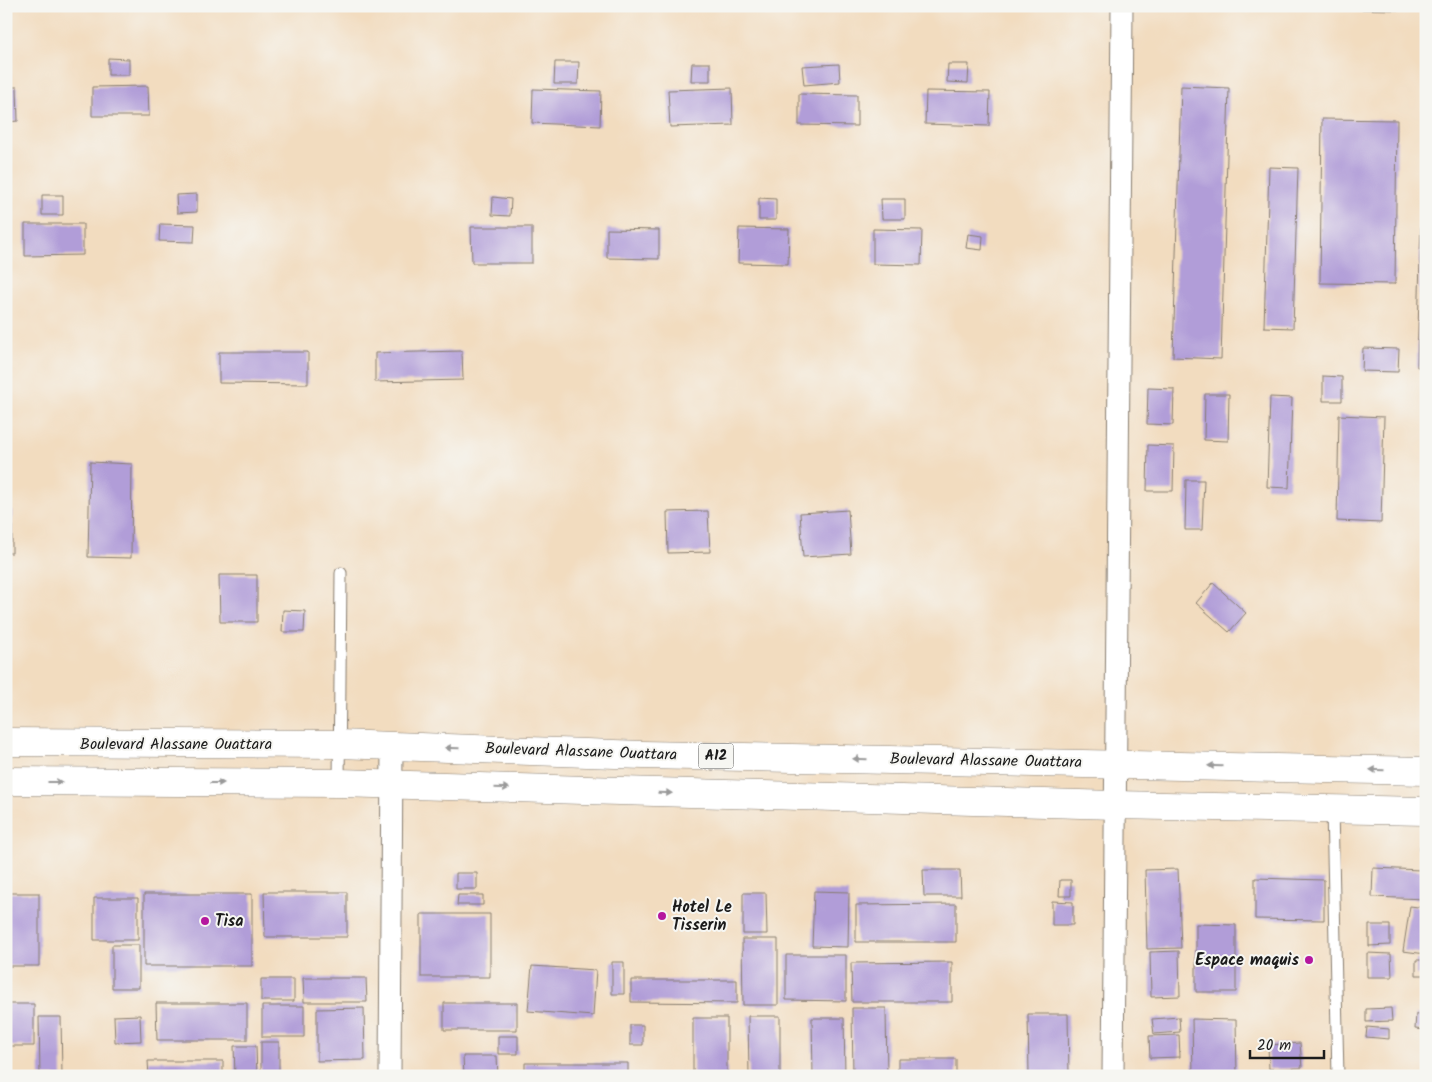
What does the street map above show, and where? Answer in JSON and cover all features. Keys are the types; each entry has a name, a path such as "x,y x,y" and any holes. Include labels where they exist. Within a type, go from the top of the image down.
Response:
{"main road":[{"name":"Boulevard Alassane Ouattara","path":"6,742 339,744 653,755 1426,771"},
{"path":"6,781 339,783 1114,805 1426,811"}],"street":[{"path":"1113,1076 1114,764 1122,6"},
{"path":"390,1076 392,746"}],"lane":[{"path":"339,783 341,573"},
{"path":"1332,809 1338,1076"}],"building":[{"path":"1345,6 1402,6 1402,10 1345,9"},
{"path":"108,58 129,59 129,75 108,75"},
{"path":"555,62 579,62 578,84 554,84"},
{"path":"692,63 710,63 710,81 691,81"},
{"path":"839,64 840,82 804,85 802,66"},
{"path":"948,64 969,64 968,83 947,82"},
{"path":"148,86 149,116 92,116 92,87"},
{"path":"1181,86 1229,88 1221,359 1173,357"},
{"path":"6,87 17,87 18,121 6,122"},
{"path":"732,88 733,125 670,127 668,90"},
{"path":"533,89 601,91 600,126 532,123"},
{"path":"926,91 990,92 989,126 925,124"},
{"path":"799,94 857,95 857,126 799,125"},
{"path":"1322,119 1397,120 1395,284 1320,283"},
{"path":"1269,167 1298,168 1293,328 1264,327"},
{"path":"197,194 197,212 177,213 176,195"},
{"path":"42,195 63,195 63,215 42,215"},
{"path":"493,197 511,199 510,216 492,215"},
{"path":"759,198 776,199 776,220 759,220"},
{"path":"881,199 905,199 905,219 882,219"},
{"path":"25,224 83,224 83,255 25,256"},
{"path":"160,224 195,225 194,242 159,241"},
{"path":"1421,224 1426,224 1426,367 1417,367"},
{"path":"471,227 532,227 532,263 472,263"},
{"path":"739,228 789,229 788,264 738,263"},
{"path":"607,229 659,230 659,259 607,258"},
{"path":"873,229 922,230 921,265 873,264"},
{"path":"968,234 983,236 982,250 966,248"},
{"path":"1363,348 1399,349 1398,372 1362,371"},
{"path":"462,351 463,380 375,382 375,353"},
{"path":"219,352 308,352 308,384 219,383"},
{"path":"1323,376 1342,377 1342,401 1323,401"},
{"path":"1148,388 1174,389 1173,425 1147,424"},
{"path":"1205,394 1229,394 1228,441 1204,440"},
{"path":"1270,397 1292,398 1289,488 1267,487"},
{"path":"1339,415 1384,417 1381,523 1337,521"},
{"path":"1148,445 1174,446 1173,491 1147,491"},
{"path":"90,462 132,464 131,558 88,557"},
{"path":"1186,480 1204,480 1202,530 1185,530"},
{"path":"6,510 12,510 12,553 6,553"},
{"path":"848,510 851,554 803,557 800,513"},
{"path":"708,511 710,552 668,553 667,512"},
{"path":"219,575 257,575 257,622 220,622"},
{"path":"1213,583 1246,613 1229,632 1196,603"},
{"path":"283,610 305,611 304,632 282,632"},
{"path":"1420,846 1426,846 1426,899 1372,897 1373,868 1421,870"},
{"path":"1178,869 1181,948 1147,949 1145,870"},
{"path":"923,870 960,870 961,896 924,896"},
{"path":"456,873 477,873 477,889 456,889"},
{"path":"1255,878 1324,880 1324,920 1255,919"},
{"path":"1060,880 1071,880 1071,896 1059,896"},
{"path":"814,891 849,892 848,947 812,946"},
{"path":"264,892 347,892 347,937 265,937"},
{"path":"6,893 39,893 39,966 6,966"},
{"path":"743,893 766,893 767,934 743,934"},
{"path":"144,894 252,894 252,966 144,966"},
{"path":"458,895 483,895 483,905 457,905"},
{"path":"94,898 138,898 138,940 94,940"},
{"path":"1052,901 1073,902 1073,925 1052,925"},
{"path":"956,904 956,942 856,942 856,905"},
{"path":"1410,906 1426,908 1426,954 1403,951"},
{"path":"421,914 490,914 490,977 421,977"},
{"path":"1196,924 1236,925 1236,992 1196,992"},
{"path":"1369,925 1390,925 1390,945 1369,946"},
{"path":"742,939 778,939 778,1005 743,1005"},
{"path":"112,945 139,945 139,988 112,988"},
{"path":"1179,951 1180,996 1151,997 1150,952"},
{"path":"1367,953 1391,954 1392,977 1367,977"},
{"path":"786,955 846,955 846,1001 786,1000"},
{"path":"1416,960 1426,960 1426,975 1416,975"},
{"path":"612,962 624,962 624,994 612,994"},
{"path":"952,962 952,1002 852,1002 851,963"},
{"path":"532,966 596,970 593,1016 528,1011"},
{"path":"303,978 366,978 367,1002 304,1002"},
{"path":"261,979 294,979 294,1001 261,1001"},
{"path":"631,980 737,980 737,1003 631,1002"},
{"path":"156,1003 247,1003 247,1040 157,1040"},
{"path":"444,1003 517,1003 517,1030 444,1030"},
{"path":"6,1004 34,1004 34,1046 6,1046"},
{"path":"262,1006 304,1006 304,1037 262,1037"},
{"path":"364,1008 365,1060 317,1061 317,1009"},
{"path":"852,1008 886,1008 887,1076 853,1076"},
{"path":"1391,1008 1392,1021 1366,1022 1366,1009"},
{"path":"1028,1014 1068,1014 1069,1076 1029,1076"},
{"path":"1416,1014 1426,1015 1426,1030 1415,1029"},
{"path":"140,1015 141,1041 115,1042 114,1016"},
{"path":"748,1016 780,1016 780,1076 749,1076"},
{"path":"39,1017 61,1017 62,1076 40,1076"},
{"path":"1179,1017 1180,1032 1154,1034 1152,1019"},
{"path":"693,1018 727,1018 727,1076 693,1076"},
{"path":"812,1018 844,1018 845,1076 813,1076"},
{"path":"1192,1019 1236,1020 1237,1076 1193,1076"},
{"path":"630,1025 643,1025 643,1045 630,1045"},
{"path":"1367,1027 1389,1029 1389,1039 1366,1037"},
{"path":"1179,1035 1180,1057 1150,1058 1149,1036"},
{"path":"498,1036 518,1036 518,1054 498,1054"},
{"path":"261,1042 279,1042 279,1076 261,1076"},
{"path":"1300,1043 1302,1068 1269,1069 1268,1045"},
{"path":"234,1046 256,1046 257,1076 235,1076"},
{"path":"463,1056 497,1056 498,1076 464,1076"},
{"path":"898,1059 956,1059 956,1076 898,1076"},
{"path":"148,1061 223,1061 223,1076 149,1076"},
{"path":"525,1063 628,1063 628,1076 525,1076"},
{"path":"1153,1074 1178,1074 1178,1076 1153,1076"}],"place":[{"name":"Hotel Le Tisserin","path":"662,916"},
{"name":"Tisa","path":"205,921"},
{"name":"Espace maquis","path":"1309,960"}]}
